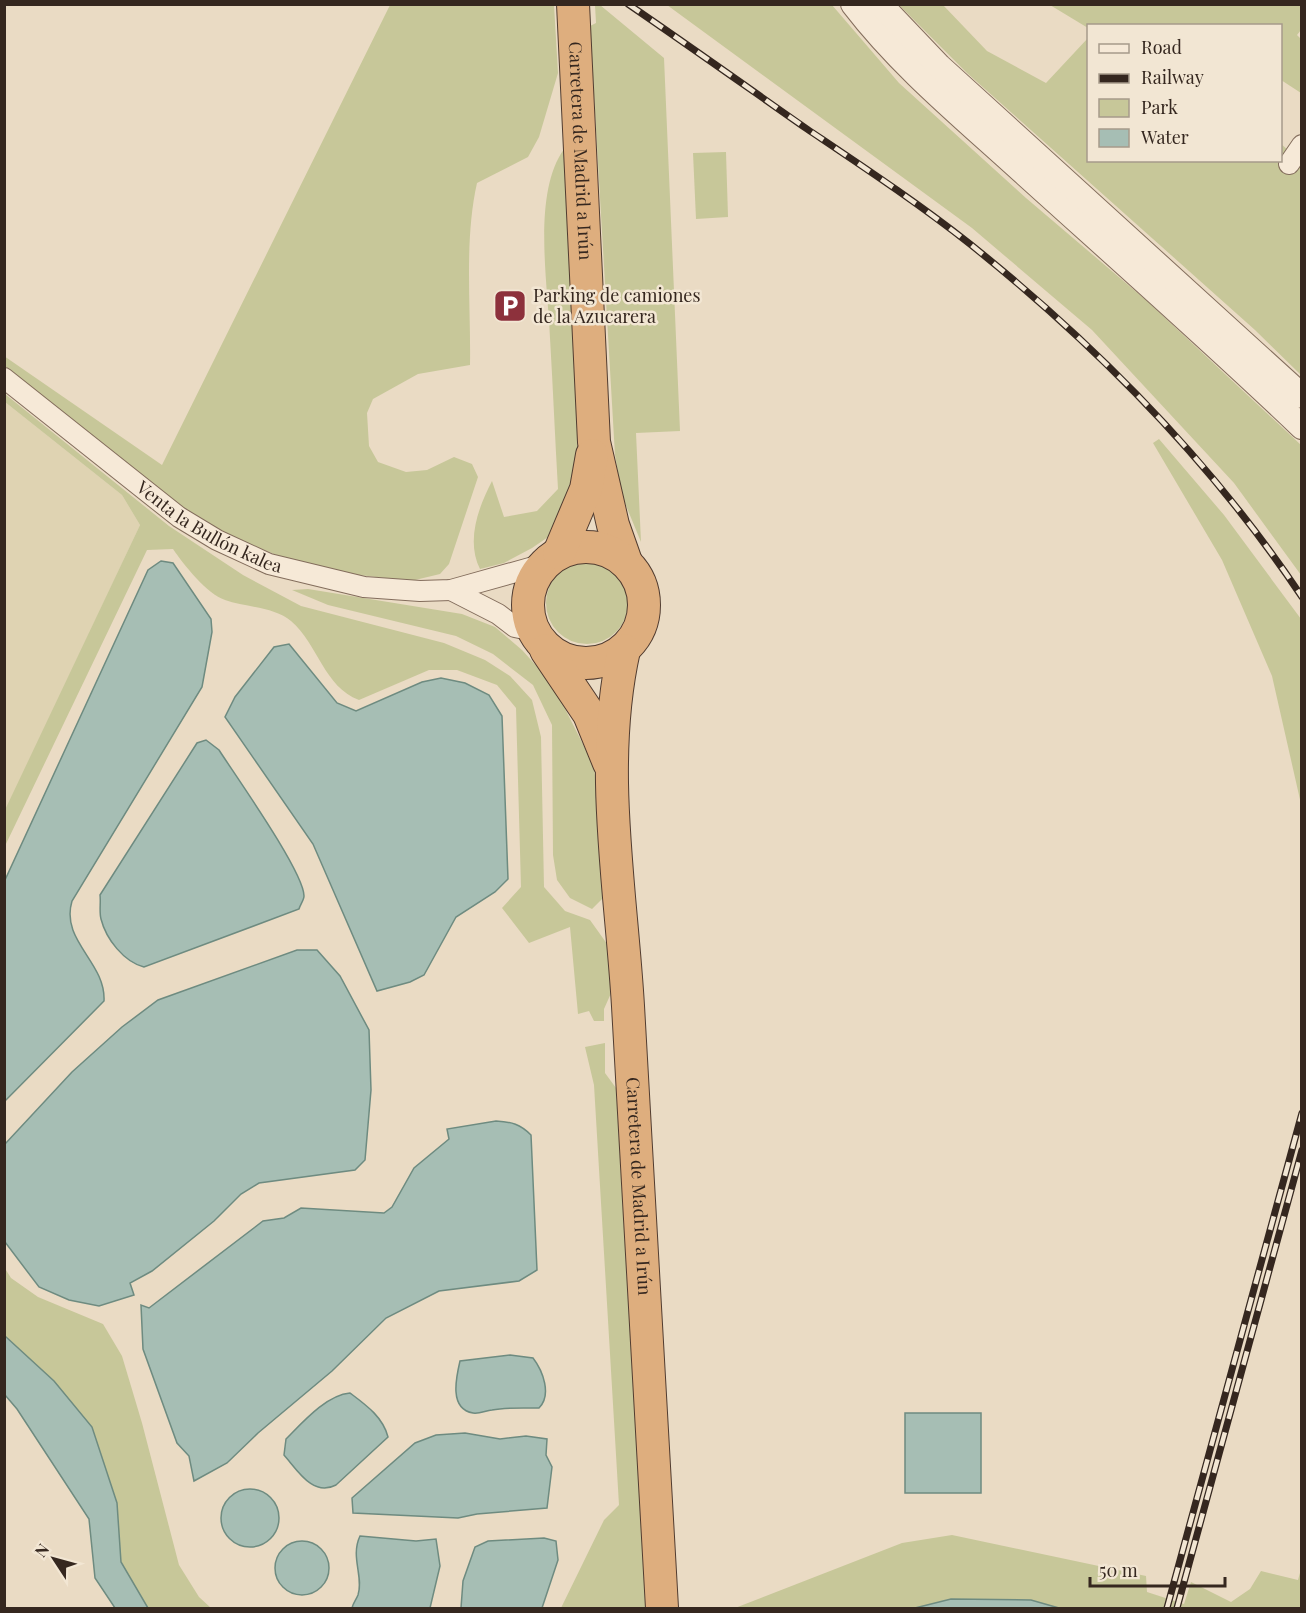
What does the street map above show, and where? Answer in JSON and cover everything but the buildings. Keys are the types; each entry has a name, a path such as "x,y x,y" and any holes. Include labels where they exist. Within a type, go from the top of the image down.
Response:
{"highway":[{"name":"Carretera de Madrid a Irún","path":"573,5 594,442"},
{"path":"594,442 586,489 552,559 531,584 528,596 529,614 538,637 589,714 611,767"},
{"path":"594,442 613,525 626,562 639,580 645,601 642,622 624,650 616,692 611,767"},
{"path":"552,559 582,547 594,547 616,555 626,562"},
{"path":"538,637 559,657 581,663 604,661 624,650"},
{"name":"Carretera de Madrid a Irún","path":"611,767 626,981 662,1608"}],"street":[{"path":"853,4 869,25 925,83 1202,333 1302,427"},
{"path":"880,4 939,66 1302,396"},
{"path":"1289,164 1302,145"},
{"name":"Venta la Bullón kalea","path":"4,378 161,504 217,540 269,564 363,587 451,591"},
{"path":"451,591 552,559"},
{"path":"451,591 498,614 515,627 538,637"}],"shaded area":[{"path":"5,402 122,495 140,525 5,812"}],"green space":[{"path":"390,5 554,5 558,73 539,137 528,157 477,183 469,251 470,365 418,374 373,399 367,413 369,446 378,462 406,472 427,470 454,457 472,464 478,477 449,564 440,574 411,581 342,573 281,557 221,532 170,500 5,366 4,356 162,465"},
{"path":"595,5 600,5 664,58 680,431 636,433 641,542 622,496 615,455 590,26 596,23"},
{"path":"667,5 832,5 899,83 1026,198 1147,301 1301,445 1301,575 1234,483 1092,330 972,228"},
{"path":"899,5 943,5 987,51 1046,83 1087,39 1087,162 1282,162 1282,145 1301,161 1301,375 1255,330 967,73"},
{"path":"1050,5 1301,5 1301,30 1297,35 1301,39 1301,93 1282,81 1282,24 1087,24 1087,27"},
{"path":"564,149 580,469 554,533 504,563 480,569 474,547 474,536 478,513 492,481 504,517 537,511 558,489 544,240 548,190 554,168"},
{"path":"726,152 728,217 696,219 693,153"},
{"path":"5,394 169,526 243,575 301,606 444,643 485,660 510,676 532,700 541,737 544,887 565,911 590,920 610,948 612,991 604,1009 604,1021 594,1021 589,1011 578,1014 570,927 529,943 502,908 521,887 516,708 497,685 457,670 429,670 359,700 347,694 337,685 308,641 291,621 277,613 218,597 196,578 173,549 147,550 5,846 4,812 140,525 122,495 5,402"},
{"path":"1159,439 1224,515 1301,619 1301,804 1272,676 1222,560 1153,443"},
{"path":"579,562 595,562 610,569 621,580 628,595 625,619 616,632 595,644 579,644 564,637 553,626 546,611 546,595 553,580 564,569"},
{"path":"308,589 462,614 495,627 522,650 552,683 594,766 607,894 592,909 570,898 557,880 553,855 552,725 533,685 493,654 456,636 328,605 292,590"},
{"path":"605,1043 605,1073 616,1088 646,1608 561,1608 604,1520 619,1505 594,1085 585,1047"},
{"path":"4,1267 11,1278 38,1297 103,1324 122,1356 179,1565 199,1597 211,1608 148,1608 121,1562 117,1503 54,1381 5,1336"},
{"path":"952,1535 1146,1576 1147,1592 1184,1604 1191,1582 1231,1602 1250,1589 1261,1571 1298,1580 1301,1569 1301,1608 1059,1608 1031,1600 951,1599 915,1608 735,1608 902,1543"}],"water":[{"path":"161,561 173,563 211,619 212,632 202,687 72,901 70,915 72,928 98,975 103,987 104,1001 5,1101 5,880 148,570"},
{"path":"289,644 337,703 356,711 422,682 441,678 465,683 489,695 502,716 508,879 495,892 456,917 424,975 410,982 377,991 313,844 225,717 235,697 274,647"},
{"path":"206,740 219,750 268,823 293,867 301,884 304,898 299,909 144,967 123,955 107,934 101,919 100,895 197,743"},
{"path":"297,950 317,950 340,976 369,1030 371,1090 365,1160 355,1170 259,1183 241,1194 214,1221 152,1271 130,1283 134,1295 99,1306 69,1300 39,1287 5,1242 5,1144 72,1072 122,1027 158,1000"},
{"path":"496,1121 515,1124 531,1135 537,1270 519,1281 439,1291 386,1318 332,1371 258,1433 227,1463 194,1481 189,1456 177,1443 143,1349 141,1305 149,1308 263,1221 284,1218 301,1208 384,1213 392,1207 414,1168 449,1139 447,1129"},
{"path":"5,1336 54,1381 92,1427 117,1503 121,1562 148,1608 115,1608 95,1578 89,1519 17,1409 5,1395"},
{"path":"510,1355 533,1358 537,1363 545,1383 545,1397 539,1408 503,1408 475,1413 460,1406 456,1384 460,1361"},
{"path":"350,1393 378,1417 388,1437 336,1485 320,1488 301,1475 284,1455 286,1439 323,1404"},
{"path":"905,1413 981,1413 981,1493 905,1493"},
{"path":"465,1433 500,1439 526,1436 547,1439 546,1455 552,1467 547,1508 477,1514 458,1518 353,1513 352,1498 415,1443 436,1435"},
{"path":"244,1489 256,1489 271,1497 279,1512 279,1524 271,1539 256,1547 244,1547 229,1539 221,1524 221,1512 229,1497"},
{"path":"360,1536 416,1541 436,1539 440,1566 430,1608 352,1608 359,1588 356,1552"},
{"path":"544,1538 556,1541 558,1560 542,1608 461,1608 463,1581 475,1547 488,1541"},
{"path":"297,1541 307,1541 317,1545 325,1553 329,1568 325,1583 317,1591 307,1595 297,1595 287,1591 279,1583 275,1573 275,1563 279,1553 287,1545"},
{"path":"951,1599 1031,1600 1059,1608 915,1608"}],"railway":[{"path":"628,4 910,199 1017,283 1107,364 1191,453 1230,499 1302,597"},
{"path":"1167,1608 1302,1113"},
{"path":"1177,1608 1302,1150"}],"place":[{"name":"Parking de camiones de la Azucarera","path":"510,306"}]}
